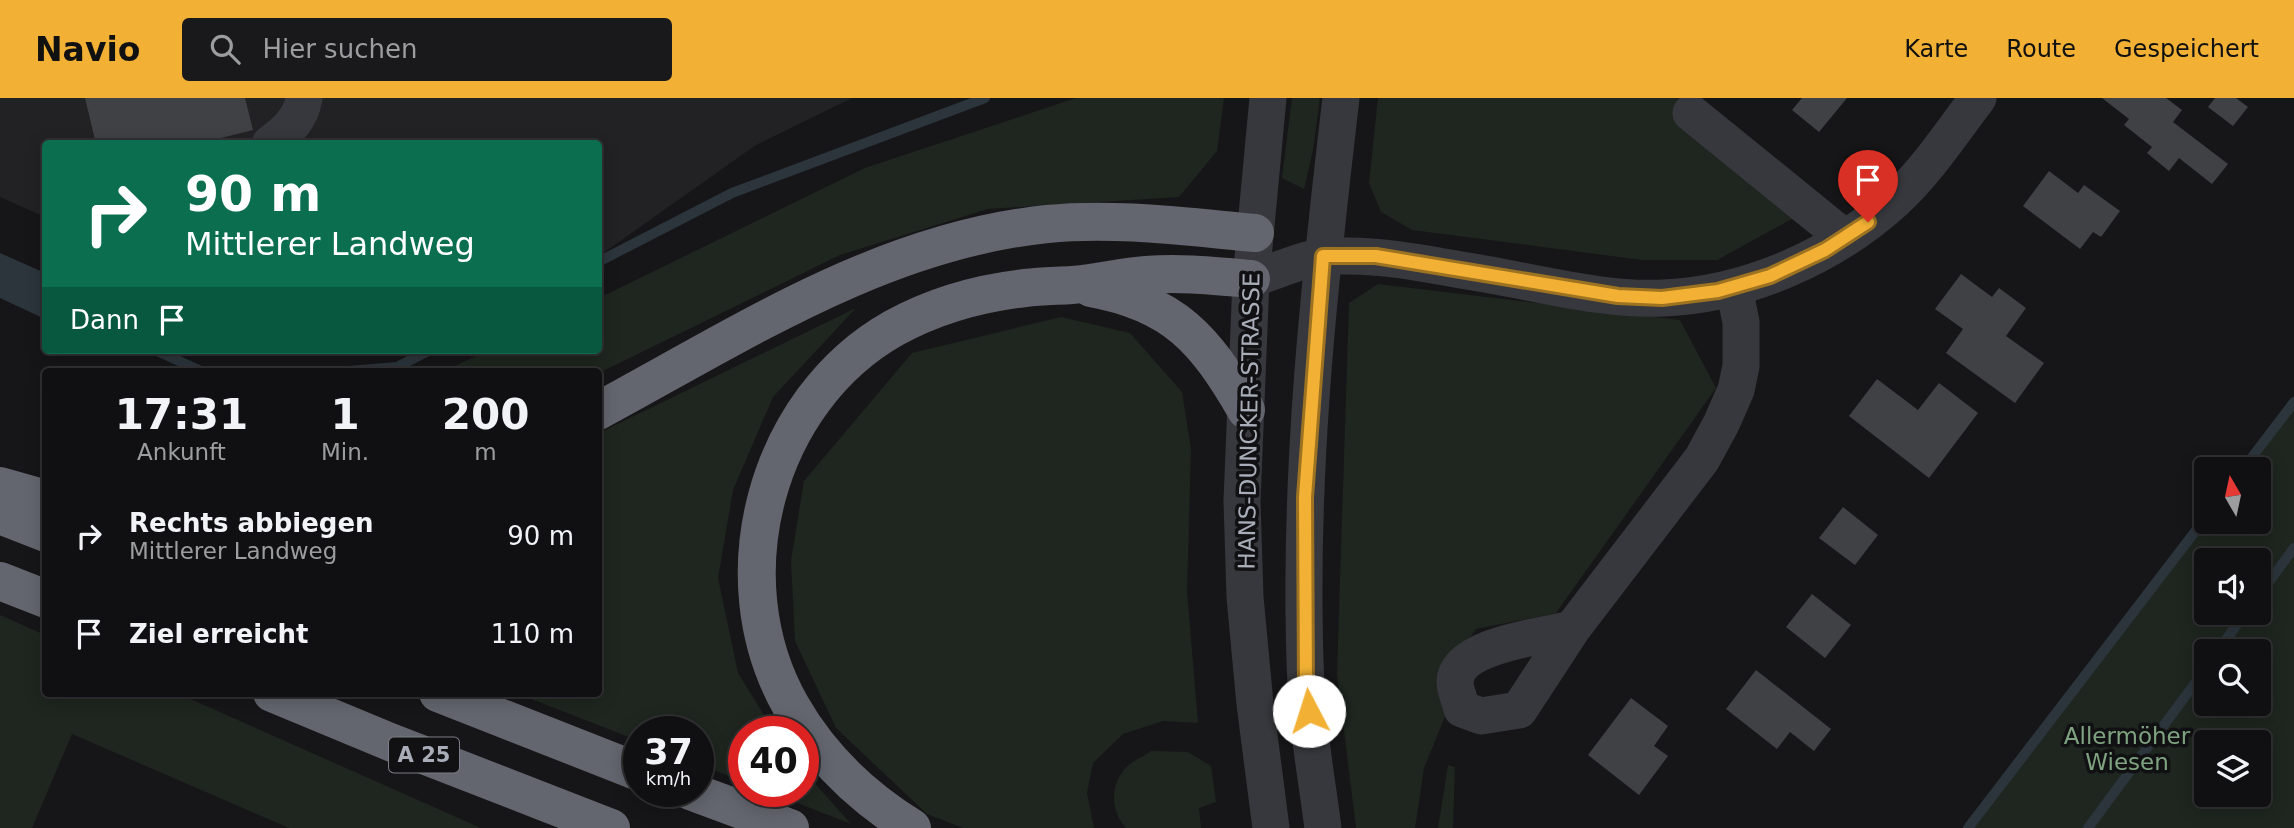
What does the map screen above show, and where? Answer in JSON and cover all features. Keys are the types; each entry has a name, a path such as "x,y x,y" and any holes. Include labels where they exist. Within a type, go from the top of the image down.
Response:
{"highway":[{"path":"602,409 840,282 953,241 1036,226 1097,222 1255,233"},
{"path":"912,828 854,785 824,754 789,704 768,653 758,594 757,564 763,514 776,466 804,412 843,366 874,341 896,327 952,303 1024,288 1075,285 1125,277 1173,274 1251,279"},
{"path":"1075,285 1106,290 1135,300 1176,320 1197,338 1213,357 1245,410"},
{"path":"0,486 42,498"},
{"path":"0,515 42,531"},
{"path":"0,581 42,597"},
{"name":"A 25","path":"282,697 611,828"},
{"name":"A 25","path":"448,697 623,766"},
{"path":"714,800 790,828"}],"street":[{"path":"275,140 291,126 304,98"},
{"name":"HANS-DUNCKER-STRASSE","path":"1268,98 1251,279 1242,501 1245,597 1271,828"},
{"path":"1323,828 1306,687 1305,510 1323,256 1341,98"},
{"path":"1251,279 1323,256 1376,256 1618,296 1662,298 1734,288 1770,276 1845,238 1895,200 1918,177 1978,98"},
{"path":"1691,113 1845,238"},
{"path":"1255,233 1323,256"},
{"path":"1572,629 1702,459 1721,424 1736,390 1741,366 1741,322 1734,288"}],"shaded area":[{"path":"0,98 852,98 756,145 602,254 602,140 42,140 42,216 0,197"},
{"path":"0,253 42,272 42,318 0,298"}],"green space":[{"path":"1076,98 1224,98 1217,151 1179,197 988,209 840,255 602,372 602,368 450,368 480,354 602,354 602,297 865,168"},
{"path":"1292,98 1320,98 1313,150 1304,189 1282,178"},
{"path":"1378,98 1691,98 1821,203 1717,260 1642,260 1412,230 1381,212 1369,183"},
{"path":"1378,284 1680,320 1716,388 1556,613 1476,629 1443,675 1446,714 1424,768 1415,828 1356,828 1337,673 1349,303"},
{"path":"856,308 773,397 733,490 718,578 738,673 765,716 728,716 728,776 714,770 714,716 623,716 623,735 526,697 602,697 602,432"},
{"path":"1061,317 1130,333 1182,392 1191,449 1187,591 1198,723 1163,721 1123,734 1093,763 1087,793 1094,828 963,828 927,814 836,728 795,641 791,561 804,481 912,353"},
{"name":"Allermöher Wiesen","path":"2294,402 2294,828 1968,828 2194,533 2272,534 2272,457 2252,457"},
{"path":"0,615 42,634 42,697 186,697 481,828 289,828 72,734 32,828 0,828"},
{"path":"1151,751 1188,752 1211,766 1216,802 1199,808 1201,828 1126,828 1121,821 1114,800 1119,778 1129,765"},
{"path":"1448,765 1455,767 1453,828 1438,828"},
{"path":"819,788 851,824 808,807 819,807"}],"building":[{"path":"85,98 245,98 253,130 213,140 95,140"},
{"path":"1802,98 1847,98 1819,132 1792,110"},
{"path":"2102,98 2166,98 2182,110 2173,122 2228,164 2212,184 2179,158 2169,171 2147,153 2152,147 2124,125 2129,119"},
{"path":"2215,98 2236,98 2248,107 2233,126 2208,107"},
{"path":"2049,171 2078,193 2084,185 2120,211 2101,237 2093,232 2080,249 2023,206"},
{"path":"1961,274 1992,297 1999,288 2026,308 2006,336 2044,363 2015,403 1946,353 1963,329 1935,309"},
{"path":"1877,379 1918,410 1939,383 1978,413 1929,478 1849,416"},
{"path":"1843,507 1878,535 1855,565 1819,538"},
{"path":"1812,594 1851,625 1825,658 1786,627"},
{"path":"1756,670 1831,729 1814,751 1790,732 1777,749 1726,709"},
{"path":"1631,698 1668,726 1654,746 1668,756 1639,795 1588,755"}],"waterway":[{"path":"602,260 732,193 985,98"},
{"path":"164,354 194,368"},
{"path":"385,368 397,367 422,354"},
{"path":"2252,457 2294,402"},
{"path":"1968,828 2194,533"},
{"path":"2271,579 2294,548"},
{"path":"2227,639 2237,625"},
{"path":"2088,828 2194,685"}],"route":[{"path":"1309,711 1306,687 1305,497 1323,256 1376,256 1618,296 1662,298 1734,288 1770,276 1825,250 1868,222"}]}
